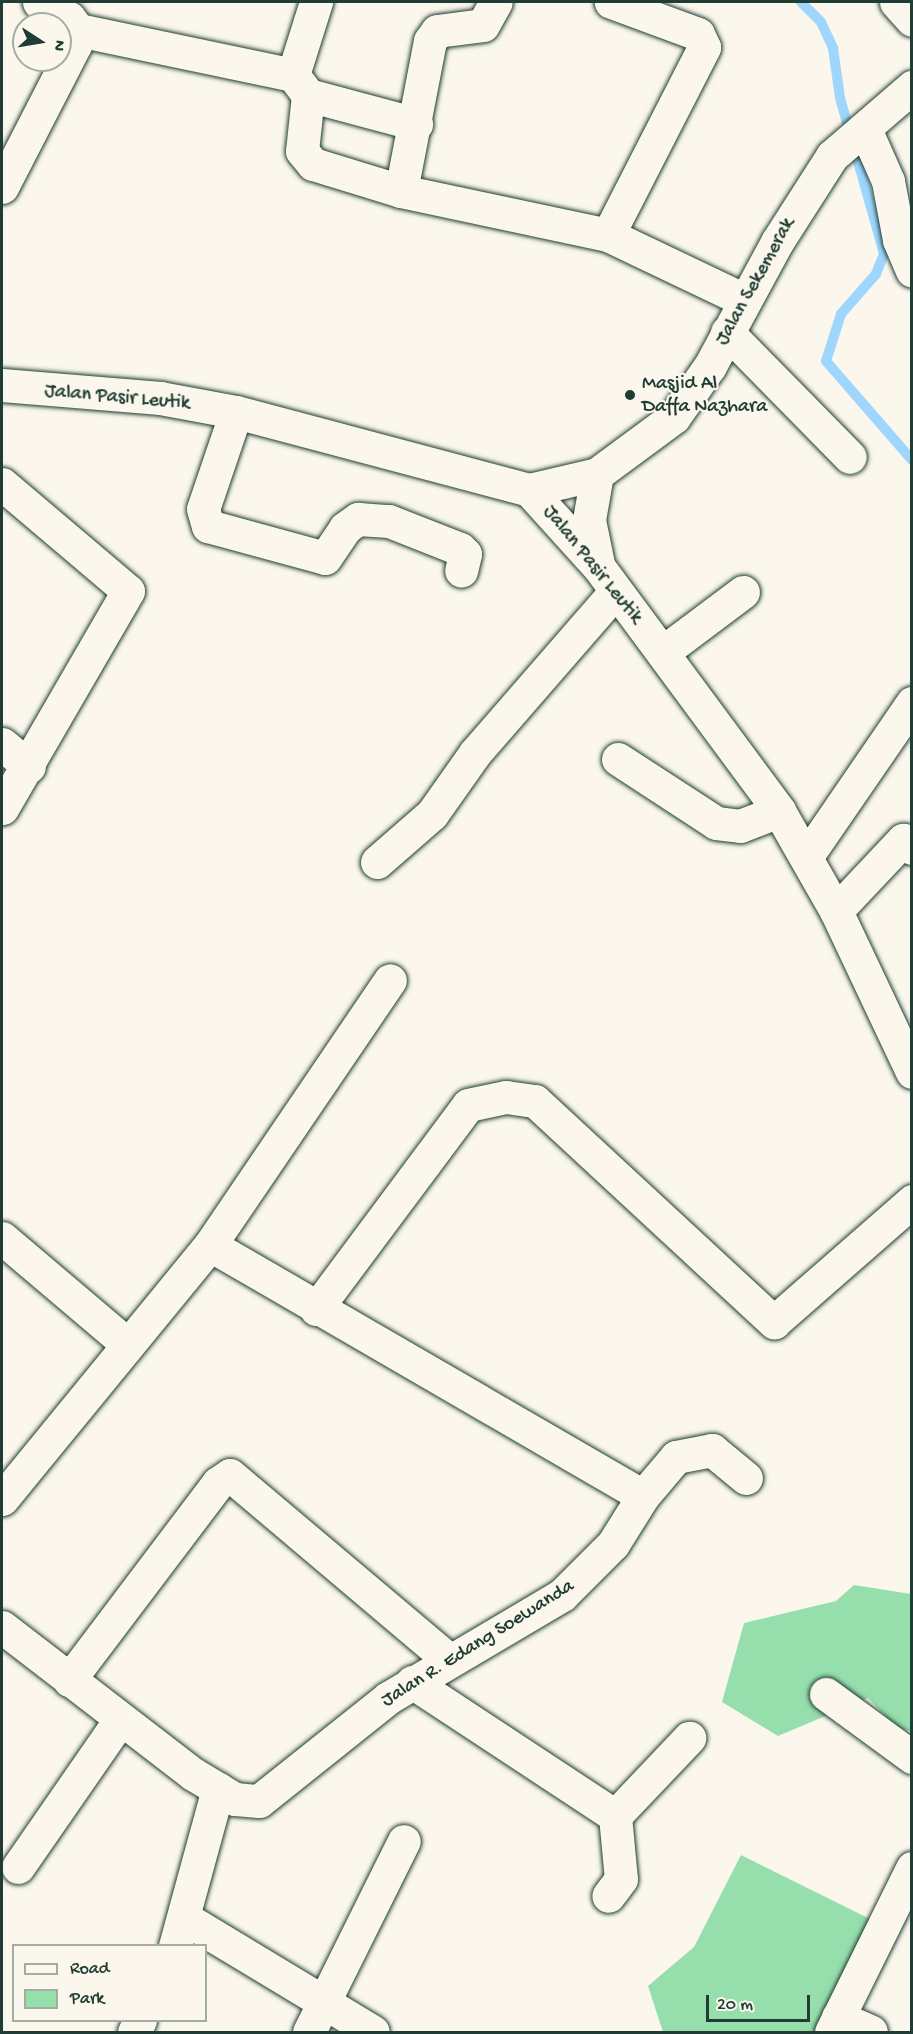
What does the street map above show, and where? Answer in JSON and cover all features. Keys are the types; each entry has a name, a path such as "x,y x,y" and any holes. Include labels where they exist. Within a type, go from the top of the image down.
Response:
{"street":[{"path":"39,2 78,30 300,85 416,124"},
{"path":"316,2 300,85 302,151 313,164 400,191 608,235 744,300"},
{"path":"400,191 416,124 430,41 437,31 483,25 496,2"},
{"path":"608,235 704,46 698,34 611,2"},
{"path":"896,2 912,20"},
{"path":"2,187 75,45 78,30"},
{"name":"Jalan Sekemerak","path":"529,490 597,474 674,417 728,332 744,300 851,140 912,87"},
{"path":"851,140 888,181 899,240 912,270"},
{"path":"728,332 849,456"},
{"name":"Jalan Pasir Leutik","path":"2,385 160,398 236,412 529,490 607,579 779,811 807,856 836,911 912,1072"},
{"path":"236,412 203,508 208,526 325,558 345,528 358,519 388,521 460,549 465,554 461,571"},
{"path":"377,862 432,814 475,753 607,579 589,520 597,474"},
{"path":"2,484 128,591 29,767 2,808"},
{"path":"663,652 743,592"},
{"path":"807,856 912,703"},
{"path":"2,744 29,767"},
{"path":"618,759 716,823 740,826 779,811"},
{"path":"836,911 903,840 912,848"},
{"path":"2,1499 210,1245 390,980"},
{"path":"316,1309 468,1105 506,1097 535,1101 774,1322 912,1201"},
{"path":"2,1238 127,1344"},
{"path":"210,1245 316,1309 643,1496"},
{"name":"Jalan R. Edang Soewanda","path":"6,1641 69,1680 119,1721 235,1800 259,1801 412,1682 448,1659 562,1595 590,1572 643,1496 676,1457 691,1451 712,1450 746,1478"},
{"path":"69,1680 218,1483 230,1475 448,1659"},
{"path":"412,1682 615,1816"},
{"path":"826,1694 912,1757"},
{"path":"18,1867 119,1721"},
{"path":"608,1896 621,1879 615,1816 689,1738"},
{"path":"205,1944 181,1932 218,1789"},
{"path":"309,2032 321,2003 404,1841"},
{"path":"871,2032 834,2025 912,1868"},
{"path":"207,1945 373,2032"}],"green space":[{"path":"854,1585 911,1594 911,1731 896,1727 868,1698 778,1736 722,1702 744,1623 836,1601"},
{"path":"741,1855 878,1923 821,2032 663,2032 648,1986 694,1947"}],"waterway":[{"path":"801,2 821,22 833,48 840,98 884,254 876,274 841,314 826,361 912,460"}],"place":[{"name":"Masjid Al Daffa Nazhara","path":"630,395"}]}
